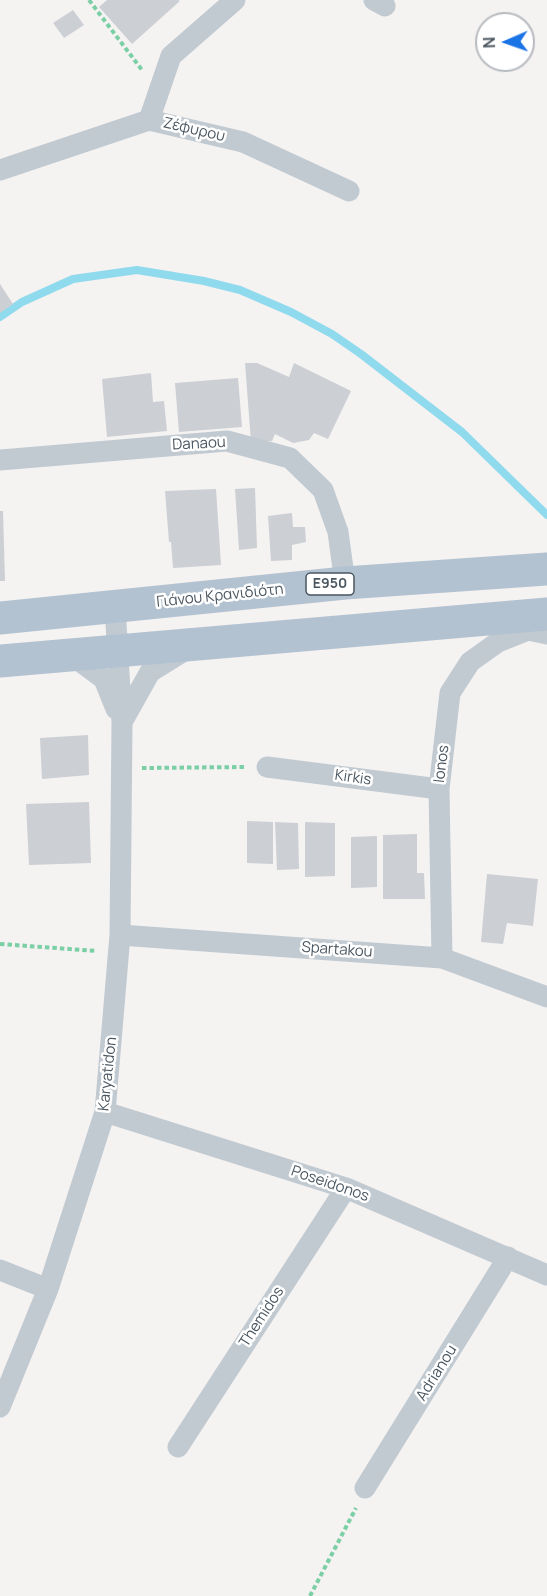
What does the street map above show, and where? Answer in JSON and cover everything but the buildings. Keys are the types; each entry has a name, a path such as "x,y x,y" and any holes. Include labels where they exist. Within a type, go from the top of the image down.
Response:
{"main road":[{"name":"Γιάνου Κρανιδιότη","path":"0,618 345,583 547,569"},
{"path":"0,661 547,614"}],"street":[{"path":"149,120 171,56 235,0"},
{"name":"Ζέφυρου","path":"0,170 149,120 243,142 349,191"},
{"name":"Danaou","path":"0,460 227,441 290,458 323,490 338,532 345,583"},
{"name":"Karyatidon","path":"0,1407 48,1289 105,1112 119,944 122,723 115,607"},
{"name":"Ionos","path":"442,958 438,789 450,693 470,662 498,642 528,630 547,634"},
{"name":"Karyatidon","path":"122,723 150,672 194,645"},
{"name":"Karyatidon","path":"70,654 104,679 122,723"},
{"name":"Kirkis","path":"267,766 438,789"},
{"name":"Spartakou","path":"119,944 442,958 547,997"},
{"name":"Poseidonos","path":"105,1112 346,1188 547,1275"},
{"name":"Themidos","path":"178,1447 346,1188"},
{"name":"Adrianou","path":"365,1488 508,1257"},
{"path":"0,1270 48,1289"}],"path":[{"path":"89,0 159,92"},
{"path":"121,769 267,766"},
{"path":"0,944 119,944"},
{"path":"310,1596 365,1488"}],"waterway":[{"path":"0,317 22,302 73,279 137,270 204,281 240,290 291,312 332,334 361,354 462,432 547,515"}]}
